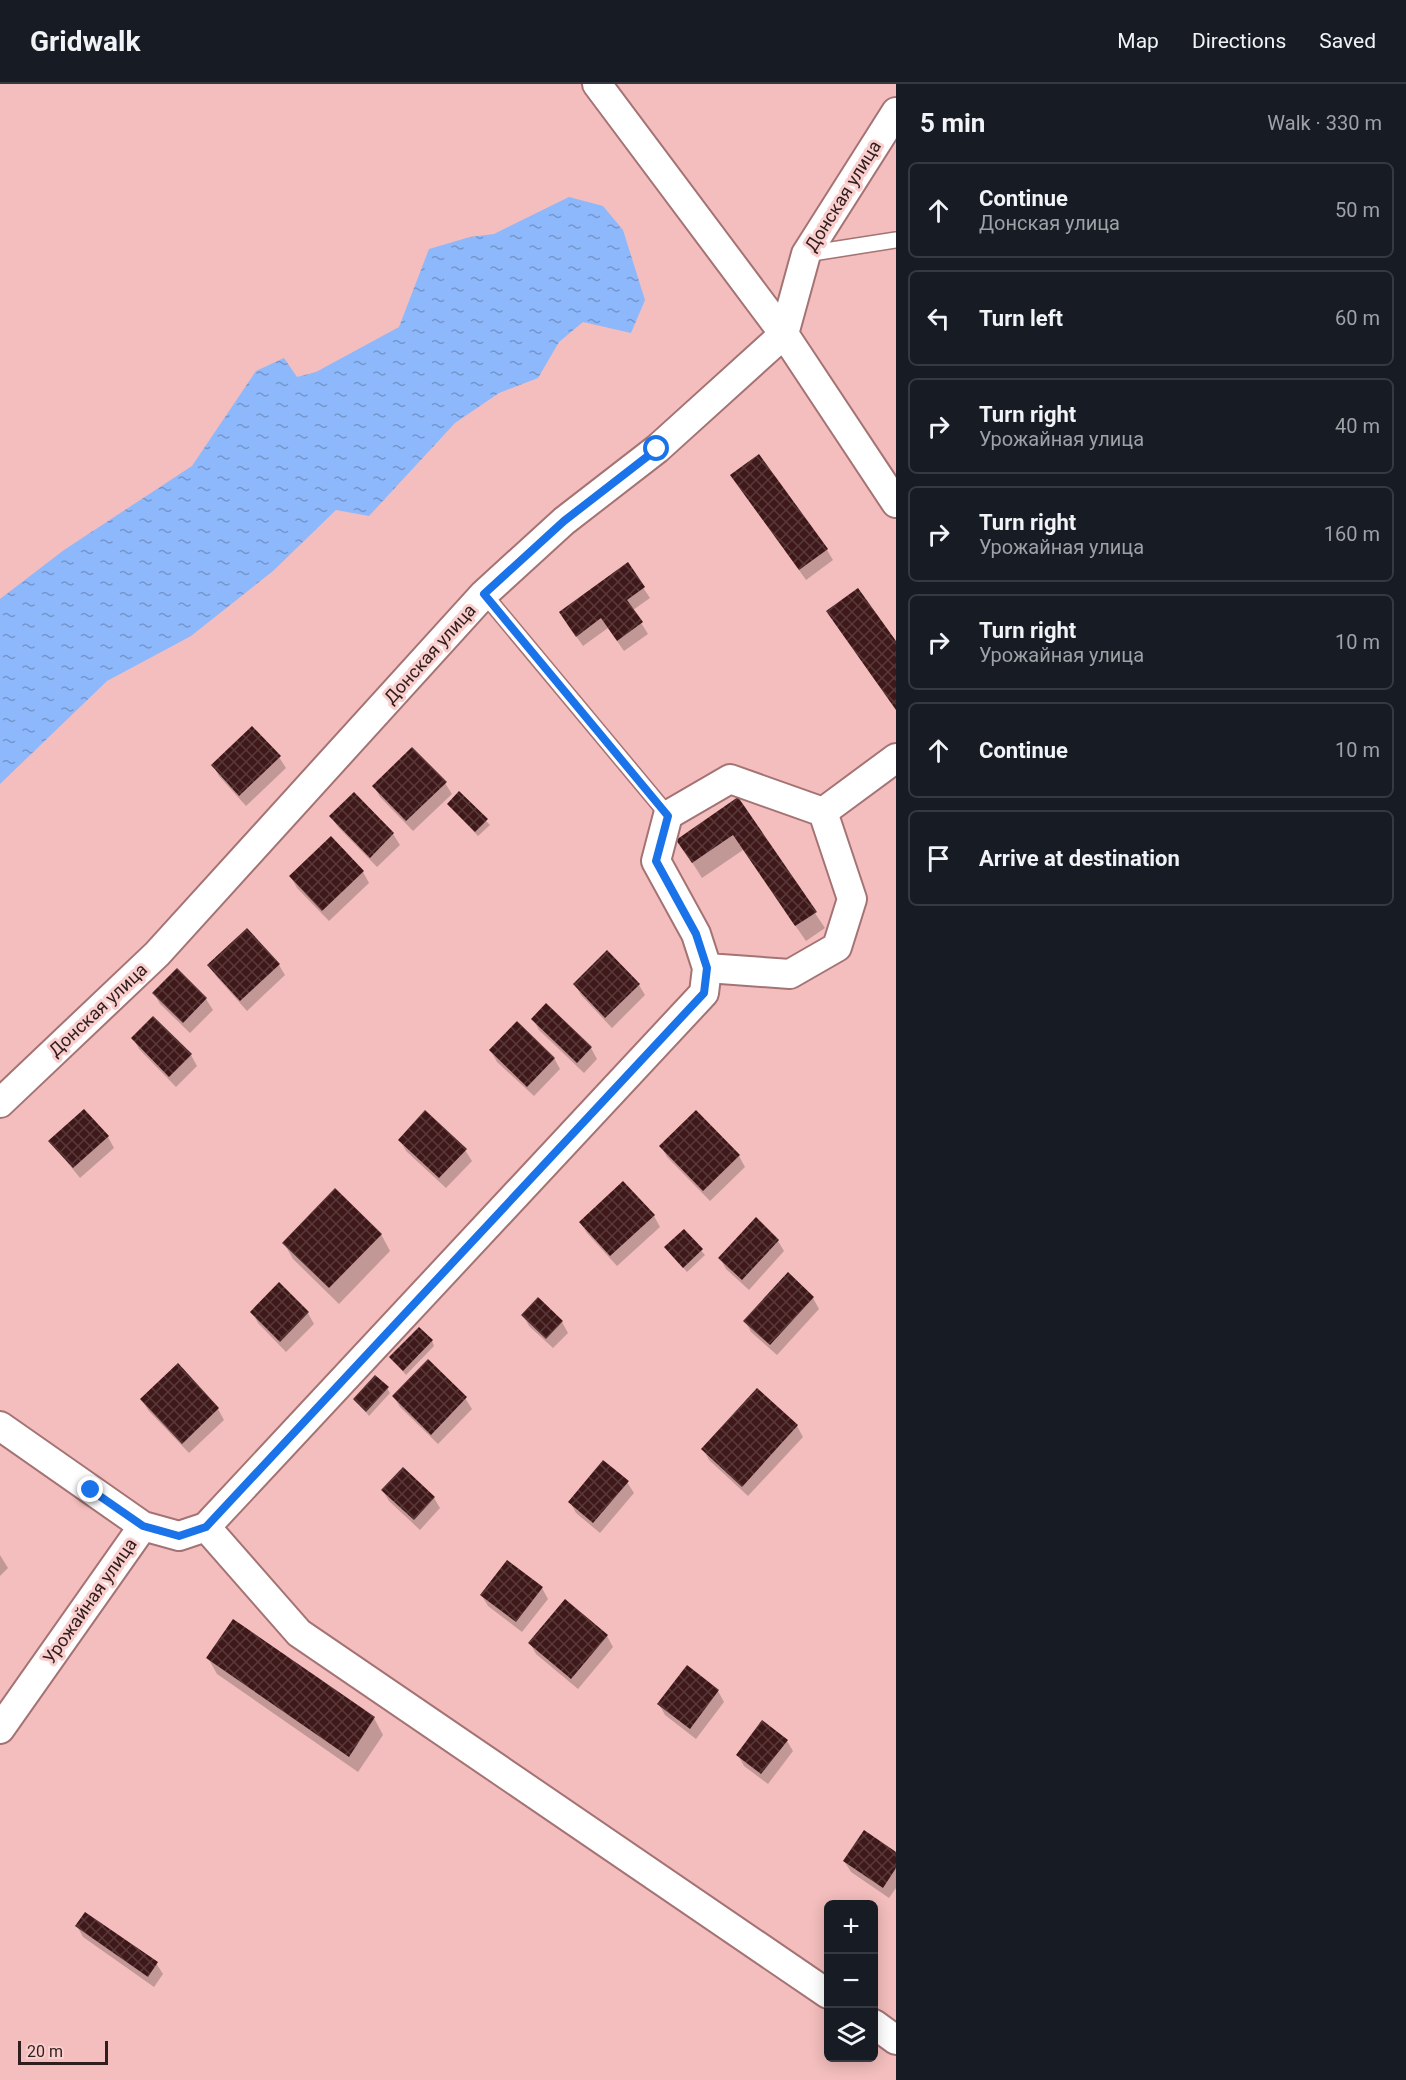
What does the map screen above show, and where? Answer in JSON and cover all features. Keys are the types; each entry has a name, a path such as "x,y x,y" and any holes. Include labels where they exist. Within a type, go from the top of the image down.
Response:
{"street":[{"path":"597,84 784,334 896,503"},
{"name":"Донская улица","path":"0,1103 157,954 484,594 564,521 657,449 784,334 806,254 896,112"},
{"path":"824,812 896,758"},
{"path":"824,812 730,779 668,816 656,861 696,934 707,968 704,993 206,1527 298,1633 824,1991"},
{"path":"707,968 790,974 837,947 852,899 824,812"},
{"path":"0,1426 143,1526"},
{"name":"Урожайная улица","path":"0,1729 143,1526 179,1536 206,1527"},
{"path":"878,2027 896,2040"}],"lane":[{"path":"806,254 896,240"},
{"path":"484,594 668,816"}],"water":[{"path":"569,197 603,206 623,230 645,300 631,333 583,322 559,342 538,378 499,393 455,423 369,516 336,510 273,571 191,636 107,681 0,784 0,599 64,550 192,466 256,371 284,358 297,377 316,372 399,327 429,249 470,237 494,234"}],"building":[{"path":"759,454 828,549 799,570 730,475"},
{"path":"628,562 645,587 627,600 643,622 617,641 601,618 576,637 559,612"},
{"path":"858,588 896,641 896,710 826,611"},
{"path":"252,726 281,756 239,796 211,765"},
{"path":"412,747 447,782 406,821 372,786"},
{"path":"459,791 488,819 475,832 447,804"},
{"path":"354,792 394,833 370,858 329,816"},
{"path":"738,797 817,912 795,926 733,835 692,863 676,840"},
{"path":"331,836 364,871 322,911 289,876"},
{"path":"247,928 280,964 240,1001 207,965"},
{"path":"607,950 640,984 605,1018 573,984"},
{"path":"177,968 207,998 183,1023 152,993"},
{"path":"546,1003 592,1047 577,1063 531,1019"},
{"path":"153,1016 192,1054 169,1077 131,1038"},
{"path":"517,1021 555,1058 527,1087 489,1050"},
{"path":"84,1109 109,1136 73,1168 48,1141"},
{"path":"425,1110 467,1149 439,1178 398,1140"},
{"path":"696,1110 740,1155 703,1191 659,1146"},
{"path":"623,1181 655,1215 610,1256 579,1222"},
{"path":"335,1188 382,1234 329,1288 282,1243"},
{"path":"756,1217 779,1240 742,1280 718,1258"},
{"path":"684,1229 703,1249 683,1268 664,1247"},
{"path":"788,1272 814,1297 770,1345 743,1321"},
{"path":"279,1282 309,1312 280,1342 250,1312"},
{"path":"538,1297 563,1321 546,1339 521,1315"},
{"path":"419,1327 433,1340 403,1371 389,1357"},
{"path":"428,1359 467,1397 431,1435 392,1396"},
{"path":"178,1363 219,1408 182,1444 140,1399"},
{"path":"375,1375 389,1387 366,1412 353,1399"},
{"path":"757,1388 798,1425 742,1487 701,1449"},
{"path":"603,1460 629,1481 593,1523 568,1502"},
{"path":"403,1467 435,1497 414,1520 381,1490"},
{"path":"507,1560 543,1587 516,1622 480,1595"},
{"path":"565,1599 608,1635 571,1679 528,1643"},
{"path":"233,1619 375,1717 349,1757 206,1658"},
{"path":"687,1665 719,1690 690,1729 657,1704"},
{"path":"762,1720 788,1740 761,1774 736,1755"},
{"path":"864,1830 896,1852 896,1868 883,1888 843,1861"},
{"path":"85,1912 158,1962 148,1977 75,1926"}],"route":[{"path":"91,1490 143,1526 179,1536 206,1527 704,993 707,968 696,934 656,861 668,816 484,594 564,521 657,449"}]}
